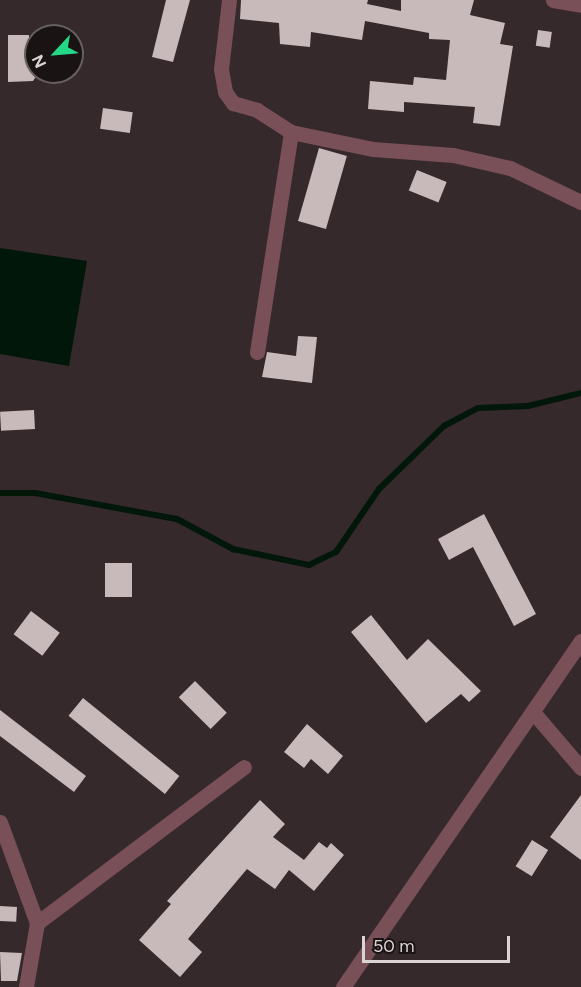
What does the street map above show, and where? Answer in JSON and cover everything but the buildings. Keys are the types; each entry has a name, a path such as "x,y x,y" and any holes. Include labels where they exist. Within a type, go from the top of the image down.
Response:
{"street":[{"path":"229,0 220,69 225,92 233,103 257,110 291,132 373,149 453,155 510,168 581,202"},
{"path":"553,0 581,5"},
{"path":"257,352 291,132"},
{"path":"343,987 581,641"},
{"path":"533,712 581,768"},
{"path":"37,923 244,767"},
{"path":"0,822 37,923 26,987"}],"shaded area":[{"path":"0,248 87,261 69,366 0,354"}],"waterway":[{"path":"0,493 35,493 177,519 233,549 309,565 336,552 379,489 444,426 478,408 528,406 581,393"}]}
